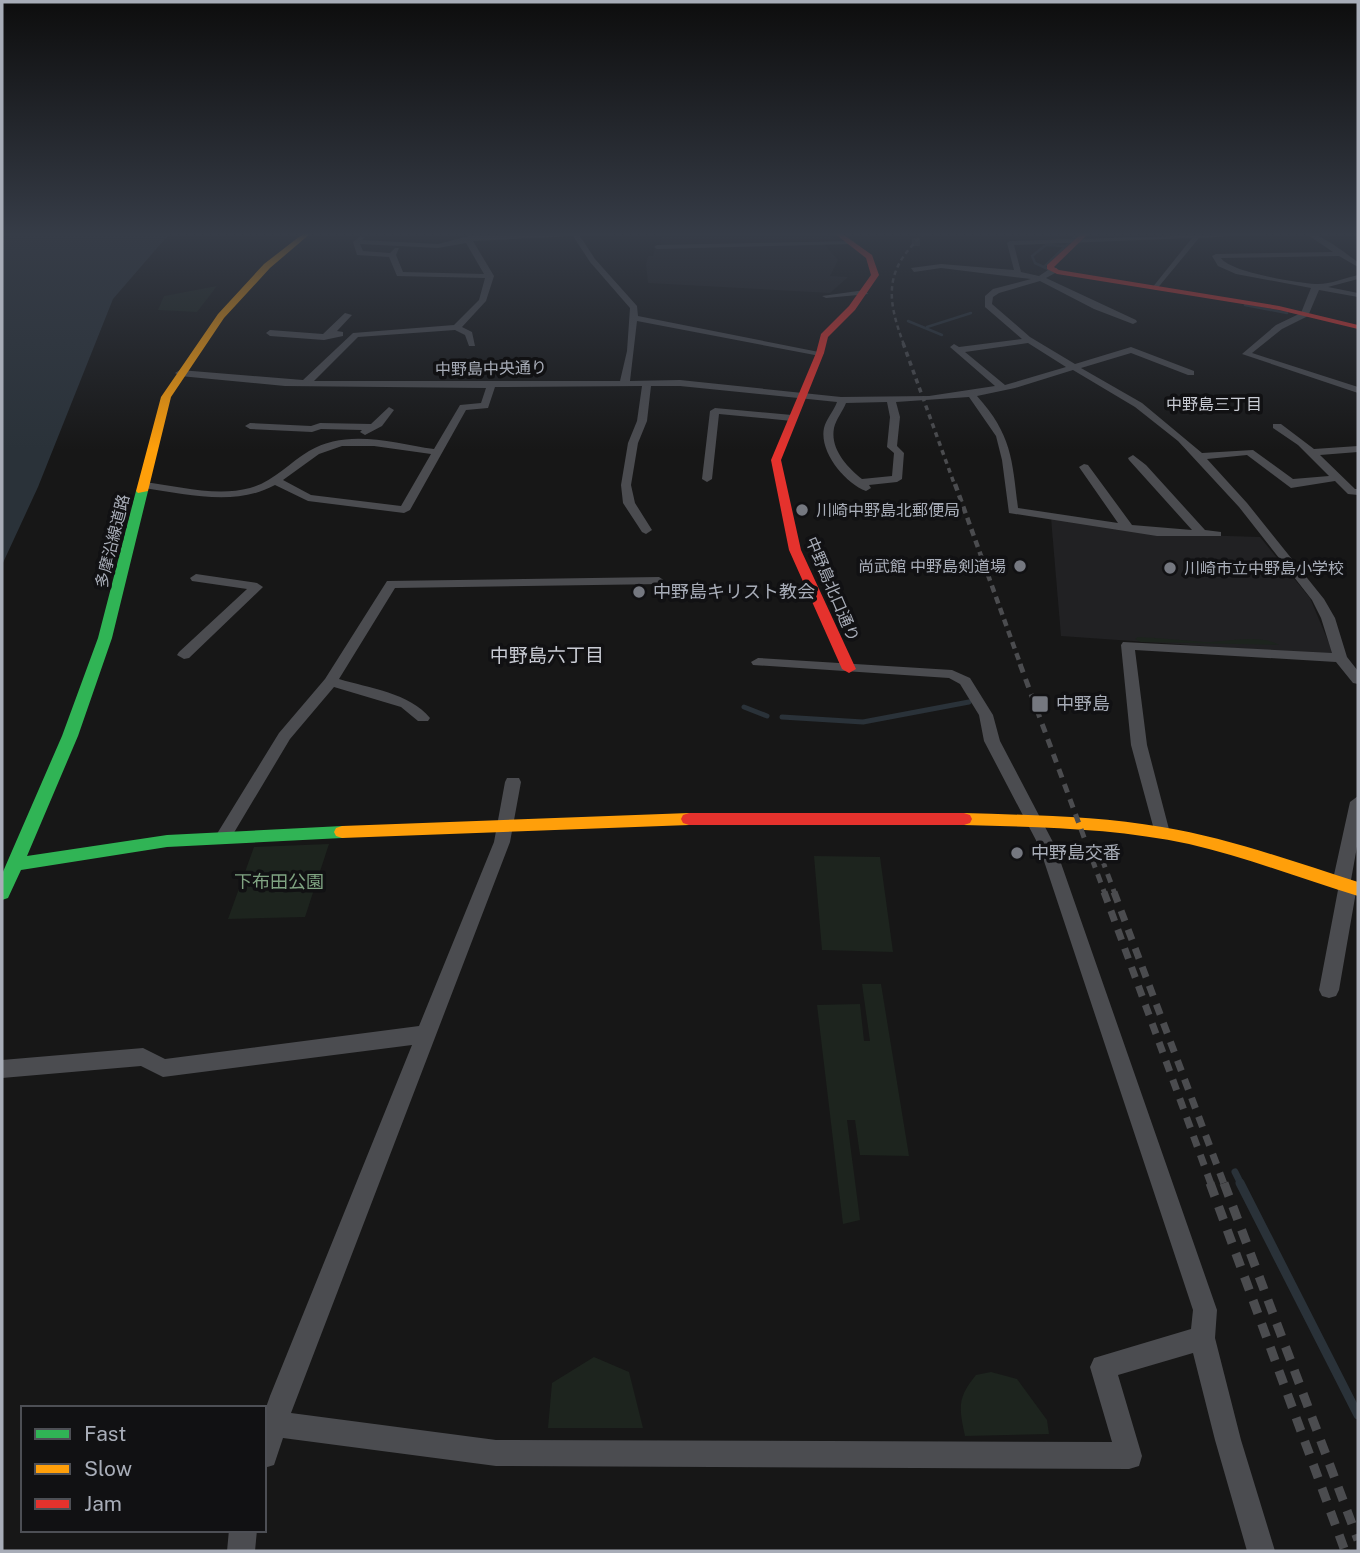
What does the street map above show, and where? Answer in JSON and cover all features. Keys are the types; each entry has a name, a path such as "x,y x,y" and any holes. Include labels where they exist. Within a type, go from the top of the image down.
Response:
{"street":[{"name":"多摩沿線道路","path":"2,893 70,736 105,638 166,397 180,373 231,305"},
{"path":"456,327 477,305"},
{"path":"625,381 635,318 632,305"},
{"name":"中野島北口通り","path":"849,669 795,550 776,460 820,353 824,336 852,305"},
{"path":"988,305 1030,340 1150,414 1200,456 1318,599 1328,618 1340,658 1358,680"},
{"path":"1103,305 1133,322"},
{"path":"1256,305 1358,327"},
{"path":"1308,305 1305,314 1279,327 1246,354 1358,390"},
{"path":"270,333 324,337 348,315"},
{"path":"635,318 820,353"},
{"path":"330,334 356,335 456,327 469,334 472,344"},
{"path":"306,383 356,335"},
{"path":"1003,388 955,348 1030,340"},
{"name":"中野島中央通り","path":"180,373 256,382 306,383 491,385 625,381 706,385 841,400 971,394 1076,368 1131,350 1192,373"},
{"path":"646,530 629,503 626,485 633,443 642,421 648,382"},
{"path":"275,480 307,498 404,510 463,407 485,406 491,385"},
{"path":"971,394 998,425 1004,439 1013,511 1128,528 1217,534"},
{"path":"859,483 897,479 899,453 892,447 895,417 891,399"},
{"path":"841,400 842,404 828,433 830,445 842,467 869,491"},
{"path":"144,485 237,494 253,491 275,480 317,450 349,442 373,427 389,410"},
{"path":"707,479 715,411 792,418"},
{"path":"250,426 301,429 373,427"},
{"path":"1277,426 1291,434 1352,492 1358,492"},
{"path":"349,442 436,452"},
{"path":"1311,452 1358,449"},
{"path":"1200,456 1249,452 1293,485 1336,478"},
{"path":"1133,458 1202,534"},
{"path":"1084,467 1128,528"},
{"path":"184,655 257,587 196,578"},
{"path":"223,837 284,736 331,681 391,584 659,581"},
{"path":"1162,833 1139,745 1128,645 1340,658"},
{"path":"758,662 952,674 965,681 986,715 992,741 1047,846 1205,1310 1202,1338 1228,1440 1261,1551"},
{"path":"331,681 406,704 423,718"},
{"path":"266,1448 273,1424 502,842 513,782"},
{"path":"1329,990 1349,886 1358,802"},
{"path":"15,864 167,841 223,837 654,819 881,817 1032,821 1162,833 1237,852 1349,886"},
{"path":"2,1069 143,1057 163,1068 427,1034"},
{"path":"273,1424 496,1453 1129,1456 1103,1367 1202,1338"},
{"path":"241,1551 243,1532"}],"shaded area":[{"path":"2,305 110,305 38,487 2,565"},
{"name":"川崎市立中野島小学校","path":"1051,518 1196,535 1260,537 1310,598 1334,655 1061,636"}],"green space":[{"path":"160,305 202,305 197,312 158,310"},
{"path":"1138,637 1204,642 1252,639 1271,641 1279,645 1141,642 1135,639"},
{"name":"下布田公園","path":"329,844 305,917 228,919 254,847"},
{"path":"814,856 880,857 893,952 822,950"},
{"path":"862,984 881,984 909,1156 860,1155 855,1120 847,1120 860,1220 843,1224 817,1005 860,1004 864,1041 870,1041"},
{"path":"594,1357 629,1372 643,1428 548,1428 552,1383"},
{"path":"991,1372 1017,1379 1047,1420 1049,1434 965,1436 961,1403 965,1390 976,1375"}],"waterway":[{"path":"1247,305 1287,313"},
{"path":"927,327 971,313"},
{"path":"908,321 942,335"},
{"path":"782,717 863,722 969,702"},
{"path":"744,707 767,716"},
{"path":"1235,1172 1241,1184"},
{"path":"1240,1183 1358,1415"}],"railway":[{"path":"893,305 904,345"},
{"path":"903,343 955,486"},
{"path":"955,484 1021,666"},
{"path":"1020,664 1105,894"},
{"path":"1102,859 1115,894"},
{"path":"1104,892 1211,1184"},
{"path":"1114,892 1224,1184"},
{"path":"1210,1183 1345,1551"},
{"path":"1224,1183 1358,1540"}],"traffic: fast":[{"path":"2,893 70,736 105,638 142,491"},
{"path":"15,864 167,841 342,832"}],"traffic: slow":[{"path":"142,491 166,397 231,305"},
{"path":"342,832 689,819"},
{"path":"964,819 1088,824 1162,833 1236,850 1358,889"}],"traffic: jam":[{"path":"849,669 795,550 776,460 820,353 824,336 854,305"},
{"path":"1263,305 1358,327"},
{"path":"689,819 964,819"}],"place":[{"name":"川崎中野島北郵便局","path":"802,510"},
{"name":"尚武館 中野島剣道場","path":"1020,566"},
{"name":"川崎市立中野島小学校","path":"1170,568"},
{"name":"中野島キリスト教会","path":"639,592"},
{"name":"中野島","path":"1040,704"},
{"name":"中野島交番","path":"1017,853"}],"district":[{"name":"中野島三丁目","path":"1214,404"},
{"name":"中野島六丁目","path":"547,655"}]}
